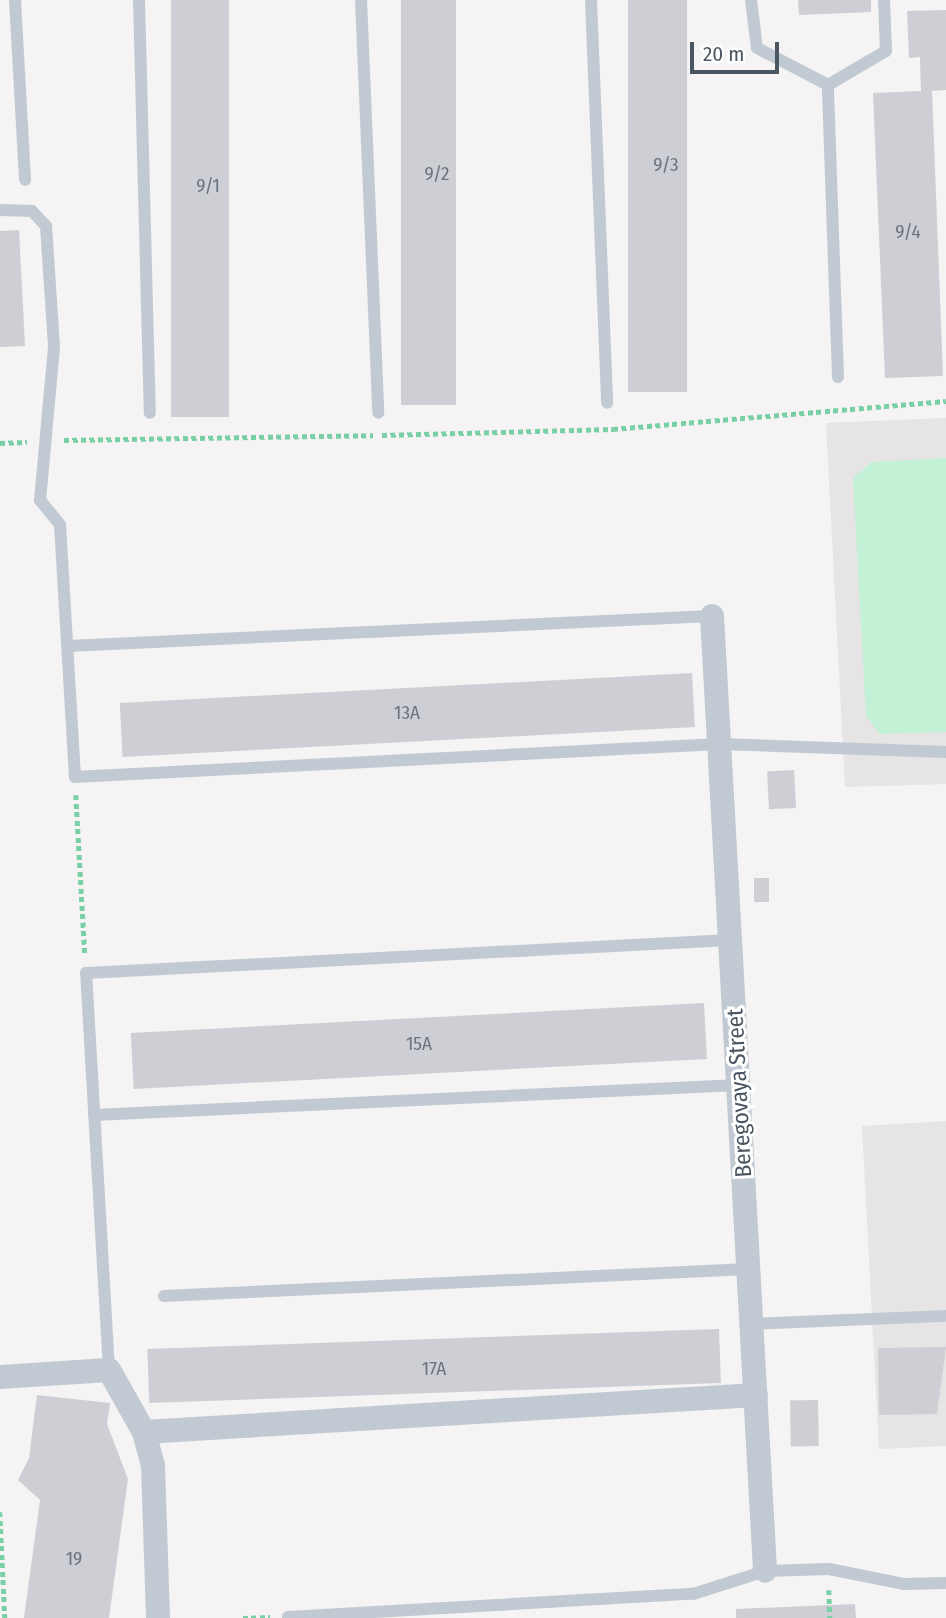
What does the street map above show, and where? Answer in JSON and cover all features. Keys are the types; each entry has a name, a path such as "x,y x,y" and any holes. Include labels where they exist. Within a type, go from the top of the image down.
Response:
{"street":[{"name":"Beregovaya Street","path":"712,616 765,1571"},
{"path":"0,1377 108,1370 144,1432 153,1466 158,1618"},
{"path":"144,1432 756,1395"}],"lane":[{"path":"15,0 25,180"},
{"path":"139,0 150,414"},
{"path":"361,0 378,414"},
{"path":"591,0 607,403"},
{"path":"751,0 757,48 828,85"},
{"path":"828,85 886,51 884,0"},
{"path":"828,85 838,377"},
{"path":"0,211 32,211 46,226 54,347 41,442 40,500 60,525 75,777 719,744 946,751"},
{"path":"68,646 712,616"},
{"path":"108,1370 86,973 730,940"},
{"path":"94,1115 739,1085"},
{"path":"164,1296 749,1269"},
{"path":"752,1324 946,1316"},
{"path":"288,1617 693,1594 765,1571 829,1569 904,1584 946,1583"}],"path":[{"path":"0,443 612,429 946,401"},
{"path":"75,777 86,973"},
{"path":"0,1512 5,1618"}],"shaded area":[{"path":"946,418 946,784 845,787 826,423"},
{"path":"946,1121 946,1446 879,1449 862,1126"}],"green space":[{"path":"946,458 946,732 880,734 866,716 853,478 871,462"}],"building":[{"path":"171,0 229,0 229,417 171,417"},
{"path":"401,0 456,0 456,405 401,405"},
{"path":"628,0 687,0 687,392 628,392"},
{"path":"798,0 871,0 871,12 799,15"},
{"path":"946,10 946,90 932,91 943,376 885,378 873,93 921,91 920,57 909,58 907,11"},
{"path":"19,230 25,346 0,347 0,231"},
{"path":"692,673 695,727 123,757 120,703"},
{"path":"794,770 796,808 769,809 767,771"},
{"path":"754,878 769,878 769,902 754,902"},
{"path":"704,1003 707,1059 134,1089 131,1033"},
{"path":"719,1329 721,1383 149,1403 147,1349"},
{"path":"946,1347 937,1414 879,1415 878,1348"},
{"path":"37,1395 110,1403 107,1424 128,1479 109,1618 24,1618 40,1500 18,1480 29,1458"},
{"path":"790,1400 818,1400 819,1446 791,1446"},
{"path":"855,1604 856,1618 736,1618 736,1609"}]}
